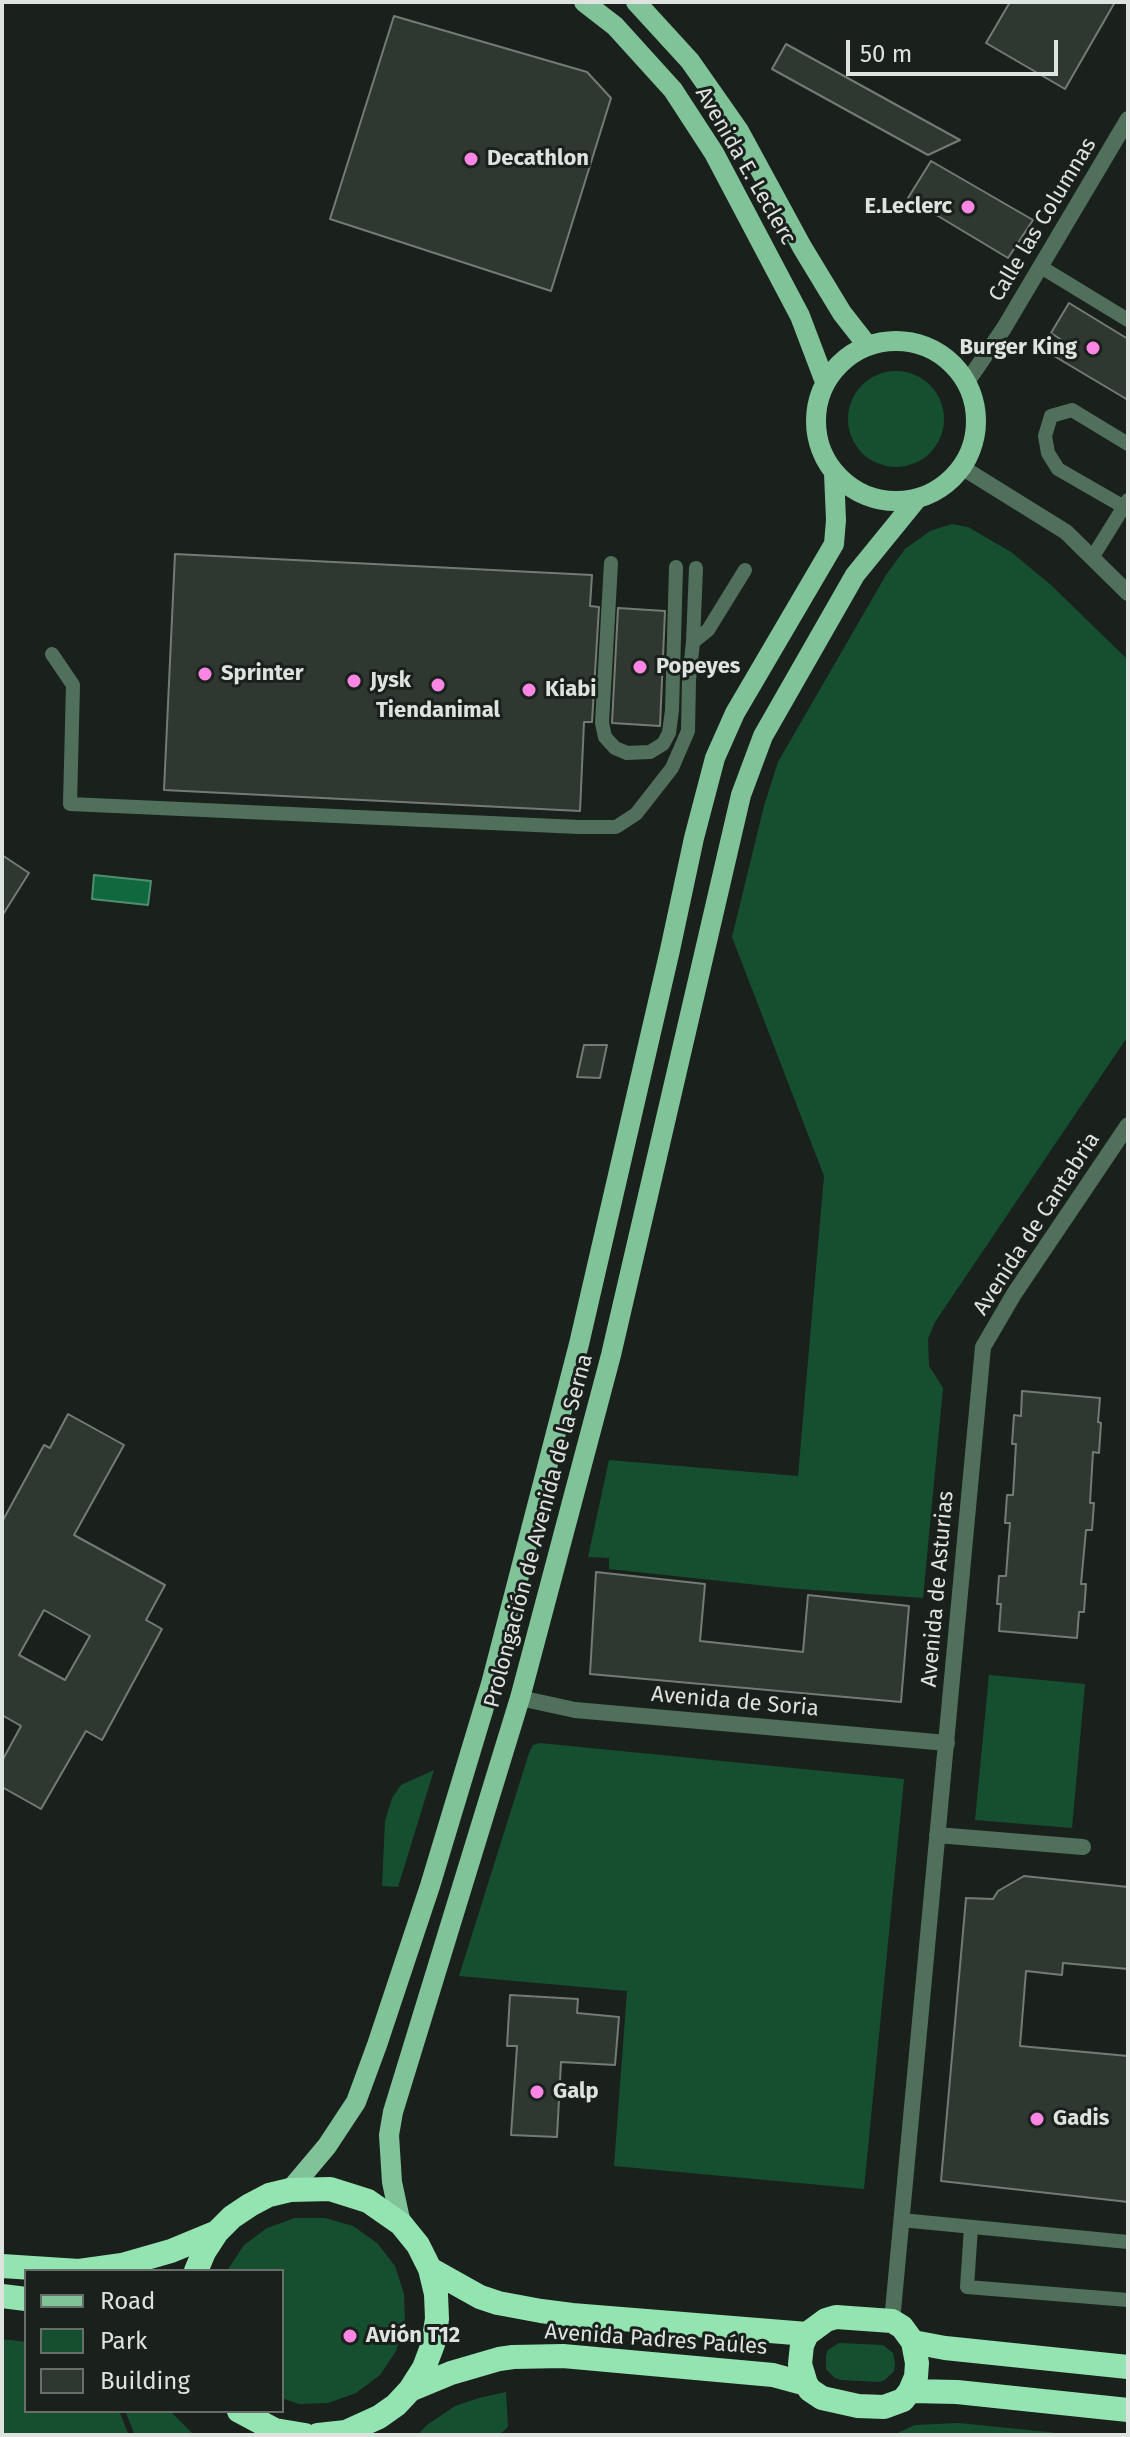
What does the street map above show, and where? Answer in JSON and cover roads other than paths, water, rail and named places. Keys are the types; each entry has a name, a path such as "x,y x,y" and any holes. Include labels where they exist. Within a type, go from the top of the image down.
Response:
{"highway":[{"path":"93,2269 122,2265 171,2251 217,2232 250,2205 269,2195 290,2190 330,2189 368,2201 401,2224 418,2245 430,2269 436,2294 435,2332 424,2368 410,2390 377,2426 318,2435"},
{"path":"197,2269 217,2232"},
{"path":"2,2266 48,2269"},
{"name":"Avenida Padres Paúles","path":"430,2269 480,2297 541,2311 807,2334"},
{"path":"2,2296 24,2299"},
{"path":"836,2317 892,2321 902,2327 913,2342 917,2363 916,2377 903,2400 892,2406 858,2406 822,2398 810,2390 800,2364 807,2334 826,2320 836,2317"},
{"path":"913,2342 1128,2367"},
{"name":"Avenida Padres Paúles","path":"410,2390 451,2373 499,2359 563,2356 773,2375 806,2384"},
{"path":"910,2391 957,2392 1128,2410"},
{"path":"245,2420 275,2430 305,2435"}],"main road":[{"name":"Avenida E. Leclerc","path":"584,2 615,26 673,90 714,153 800,316 825,382"},
{"name":"Avenida E. Leclerc","path":"636,2 690,61 739,131 802,247 842,313 867,345"},
{"path":"906,340 942,353 967,382 977,410 975,440 963,468 942,488 916,500 885,501 857,492 834,473 821,452 815,420 825,382 843,360 867,345 906,340"},
{"name":"Prolongación de Avenida de la Serna","path":"290,2190 327,2146 356,2102 430,1886 487,1698 579,1344 715,758 735,713 834,544 834,473"},
{"name":"Prolongación de Avenida de la Serna","path":"401,2224 392,2182 389,2135 393,2112 520,1698 611,1355 741,795 763,736 855,575 916,500"}],"street":[{"name":"Calle las Columnas","path":"967,382 1004,328 1128,119"},
{"path":"963,468 1066,532 1128,593"},
{"name":"Avenida de Cantabria","path":"983,1347 1014,1294 1128,1125"},
{"name":"Avenida de Asturias","path":"892,2321 983,1347"},
{"name":"Avenida de Soria","path":"520,1698 575,1710 947,1743"},
{"path":"937,1835 1083,1847"}],"lane":[{"path":"1041,267 1128,320"},
{"path":"1092,558 1126,503 1058,469 1048,453 1045,436 1051,416 1072,410 1128,444"},
{"path":"611,563 602,723 605,737 615,748 627,753 650,752 663,744 669,733 676,567"},
{"path":"52,654 73,685 70,804 616,827 636,814 672,768 688,731 696,568"},
{"path":"693,642 708,630 745,570"},
{"path":"901,2220 1128,2242"},
{"path":"971,2227 967,2287 1128,2300"}],"place":[{"name":"Decathlon","path":"471,159"},
{"name":"E.Leclerc","path":"968,207"},
{"name":"Burger King","path":"1093,348"},
{"name":"Popeyes","path":"640,667"},
{"name":"Sprinter","path":"205,674"},
{"name":"Jysk","path":"354,681"},
{"name":"Tiendanimal","path":"438,685"},
{"name":"Kiabi","path":"529,690"},
{"name":"Galp","path":"537,2092"},
{"name":"Gadis","path":"1037,2119"},
{"name":"Avión T12","path":"350,2336"}]}
